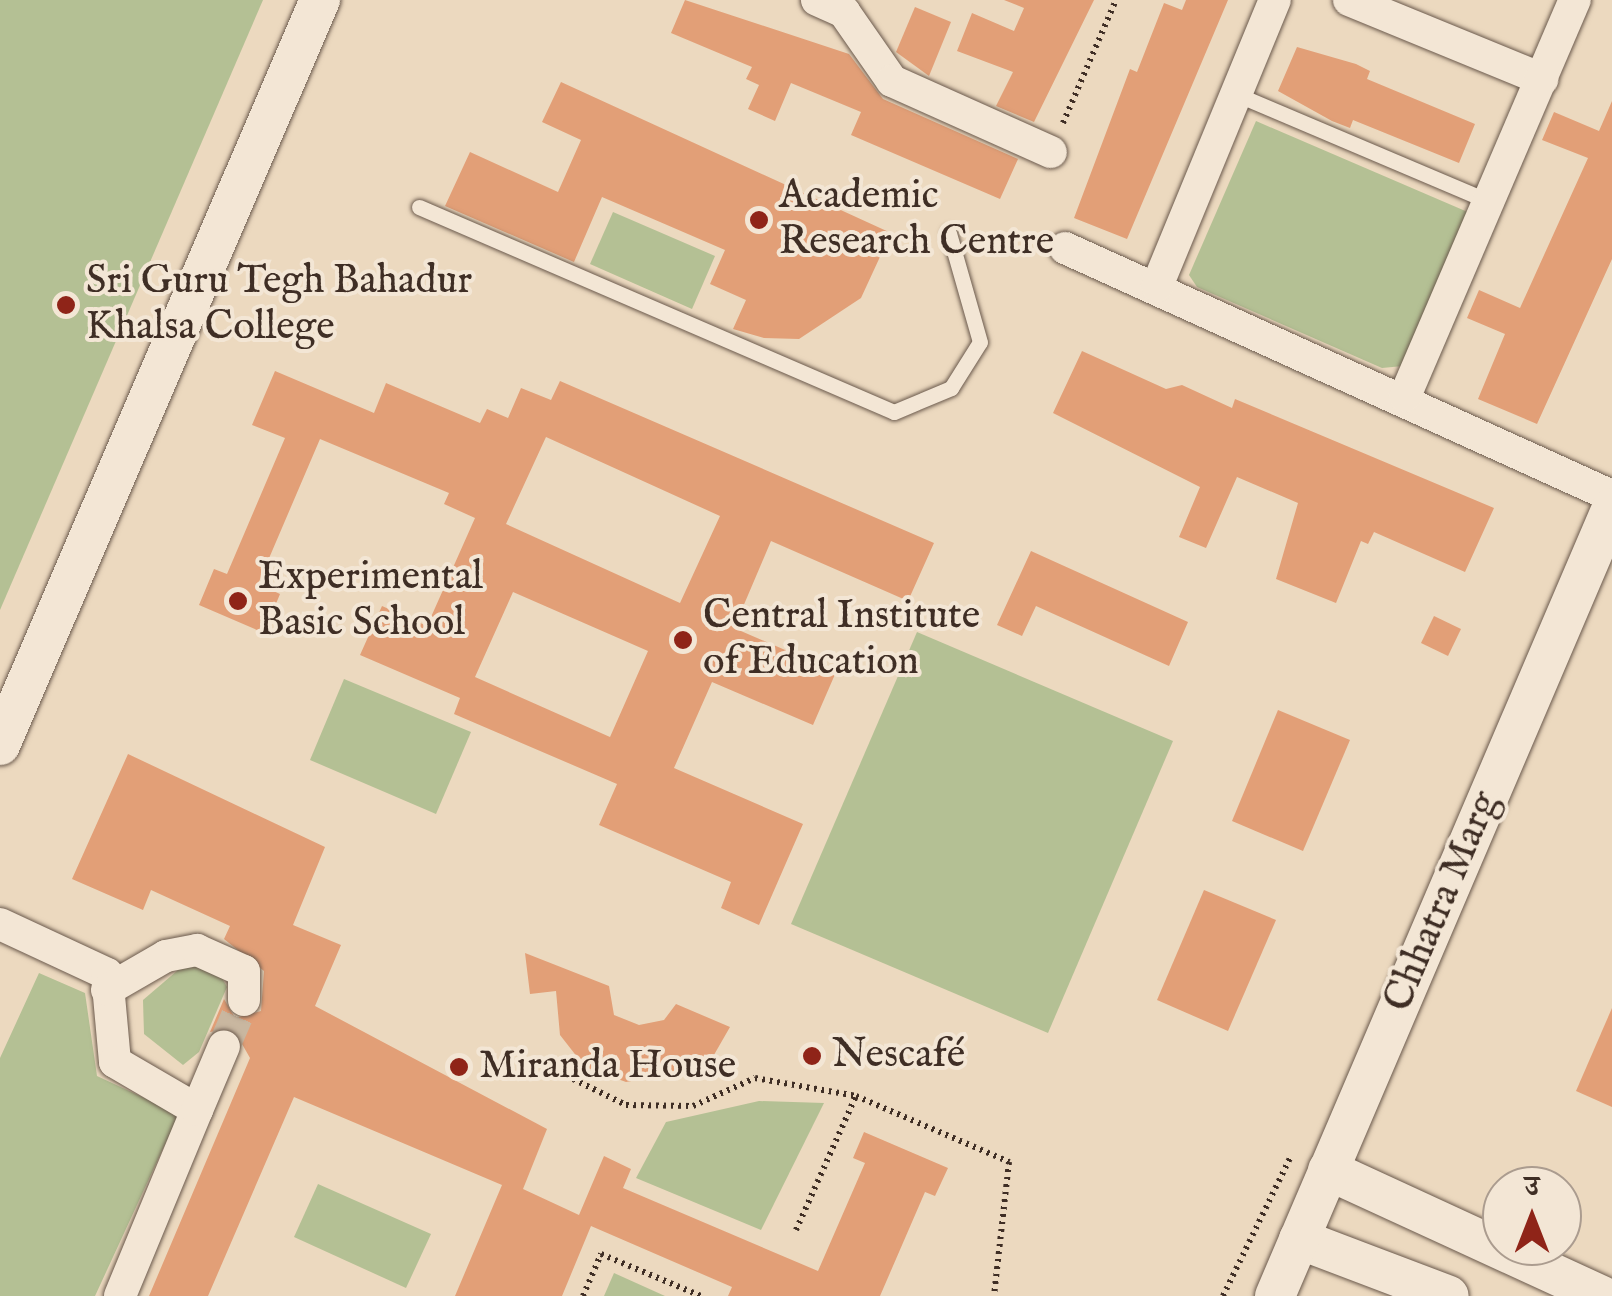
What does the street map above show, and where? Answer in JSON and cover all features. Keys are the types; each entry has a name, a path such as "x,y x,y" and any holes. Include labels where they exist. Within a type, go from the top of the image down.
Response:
{"street":[{"path":"0,745 320,0"},
{"path":"817,0 844,12 892,81 1051,152"},
{"path":"1157,286 1275,0"},
{"path":"1350,0 1542,80"},
{"path":"1405,396 1575,0"},
{"path":"1065,248 1405,396 1612,496"},
{"name":"Chhatra Marg","path":"1275,1296 1612,508"},
{"path":"0,924 107,974 114,1062 197,1110"},
{"path":"107,990 166,956 197,950 244,972 244,1000"},
{"path":"120,1296 224,1046"},
{"path":"1328,1170 1602,1296"},
{"path":"1298,1238 1449,1296"}],"lane":[{"path":"1236,94 1490,202"},
{"path":"420,208 894,412 951,388 980,342 949,233"}],"path":[{"path":"1051,152 1116,0"},
{"path":"573,1080 626,1105 693,1106 755,1078 856,1096 1009,1162 994,1296"},
{"path":"796,1230 856,1096"},
{"path":"583,1296 601,1254 701,1296"}],"green space":[{"name":"Sri Guru Tegh Bahadur Khalsa College","path":"0,0 263,0 0,610"},
{"path":"1256,121 1470,213 1403,366 1382,368 1197,287 1189,275"},
{"path":"613,212 715,256 692,309 590,264"},
{"path":"917,632 1173,741 1048,1033 791,924"},
{"path":"344,679 471,732 436,814 310,760"},
{"path":"185,964 216,967 227,987 199,1052 183,1065 144,1034 143,1000"},
{"path":"39,973 85,993 97,1076 179,1114 95,1296 0,1296 0,1058"},
{"path":"759,1101 824,1103 761,1230 636,1178 666,1122"},
{"path":"318,1184 431,1234 406,1288 294,1237"},
{"path":"614,1273 665,1296 604,1296"}],"building":[{"path":"685,0 849,54 883,99 1018,159 1000,199 851,135 861,112 791,83 775,121 748,109 759,85 746,79 752,67 671,33"},
{"path":"1004,0 1094,0 1034,122 996,106 1013,72 957,51 972,13 1014,31 1024,8"},
{"path":"1186,0 1228,0 1127,239 1074,218 1130,69 1137,72 1164,3 1182,10"},
{"path":"915,7 951,22 929,76 896,52"},
{"path":"1297,47 1356,64 1370,71 1367,79 1475,124 1459,163 1353,120 1350,128 1332,121 1278,91"},
{"name":"Academic Research Centre","path":"561,82 891,233 861,298 799,339 764,338 733,329 746,300 710,284 725,250 602,197 574,262 445,206 470,152 558,192 581,140 542,122"},
{"path":"1612,101 1612,259 1537,424 1478,399 1505,334 1467,318 1479,290 1520,308 1588,158 1542,140 1554,112 1599,131"},
{"path":"1082,351 1166,389 1182,385 1232,408 1235,399 1494,508 1465,572 1374,532 1368,544 1361,541 1336,603 1276,579 1298,503 1237,477 1206,548 1179,537 1200,487 1053,413"},
{"path":"275,371 374,413 386,383 480,423 487,409 508,418 521,388 551,400 560,381 934,543 908,601 771,541 734,628 836,672 813,725 712,682 674,768 803,824 759,925 721,908 731,882 599,825 617,784 454,714 460,698 360,655 382,606 427,626 475,518 444,504 449,493 320,439 258,584 280,594 264,633 199,605 214,569 227,574 285,438 252,425","holes":["546,437 720,516 680,603 506,524","513,592 648,651 610,737 475,677"]},
{"path":"1031,551 1188,622 1169,666 1036,606 1022,636 997,625"},
{"path":"1434,616 1461,629 1448,656 1421,643"},
{"path":"1278,710 1350,740 1303,851 1232,821"},
{"path":"128,754 325,847 293,925 341,945 315,1006 547,1129 523,1189 579,1215 604,1156 631,1169 623,1188 818,1271 865,1163 853,1158 864,1132 948,1168 935,1196 925,1192 880,1296 728,1296 732,1287 591,1226 562,1296 455,1296 502,1185 294,1097 208,1296 149,1296 250,1058 233,1028 210,1032 224,999 235,1018 261,1011 264,971 224,939 230,926 151,890 143,910 72,879"},
{"path":"1204,890 1276,920 1228,1031 1157,1000"},
{"path":"525,953 609,986 614,1015 639,1025 664,1020 676,1004 730,1027 707,1067 626,1082 585,1067 560,1035 556,991 530,994"},
{"path":"1612,1008 1612,1107 1576,1091"}],"tunnel":[{"path":"224,1046 244,1000"}],"place":[{"name":"Academic Research Centre","path":"759,220"},
{"name":"Sri Guru Tegh Bahadur Khalsa College","path":"66,305"},
{"name":"Experimental Basic School","path":"238,601"},
{"name":"Central Institute of Education","path":"683,640"},
{"name":"Nescafé","path":"812,1056"},
{"name":"Miranda House","path":"459,1067"}]}
